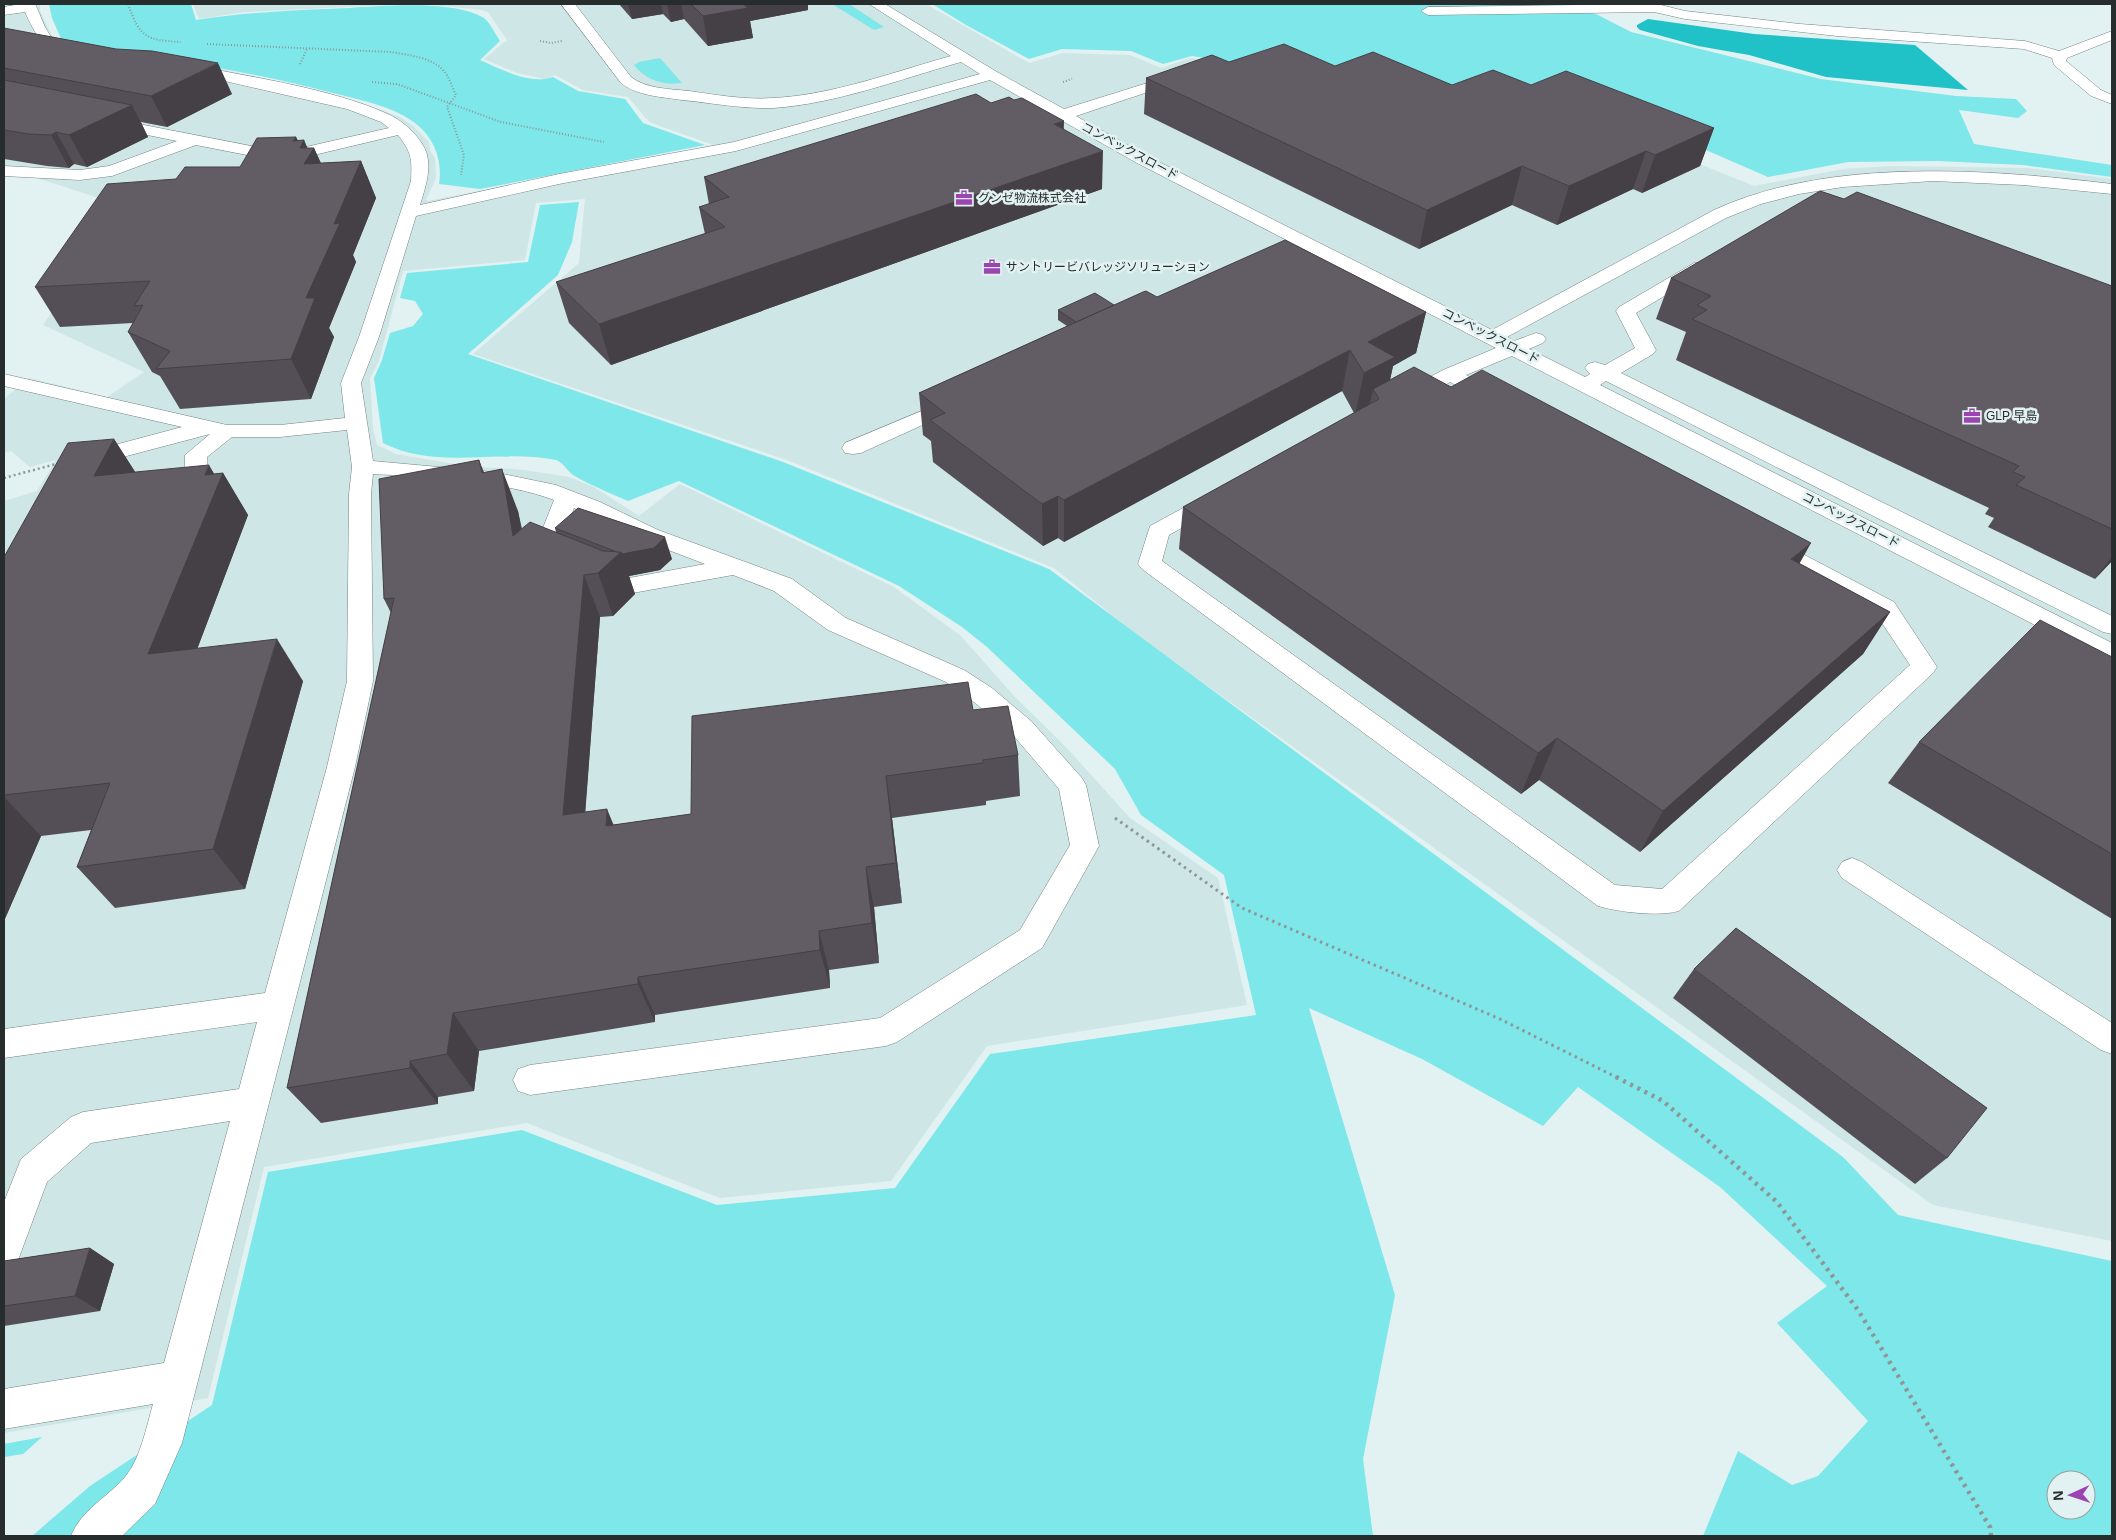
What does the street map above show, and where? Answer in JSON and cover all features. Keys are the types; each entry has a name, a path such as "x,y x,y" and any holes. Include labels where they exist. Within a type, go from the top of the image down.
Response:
{"street":[{"path":"568,4 626,80 632,85 658,92 746,103 795,102 962,57"},
{"name":"コンベックスロード","path":"876,4 992,76 1046,90"},
{"name":"コンベックスロード","path":"901,4 1046,90 1071,112 1143,160 1312,245 1517,336 1586,385 2112,654"},
{"path":"4,11 29,5 47,43 54,49 87,62"},
{"path":"1428,11 1650,6 1766,25 2025,45 2060,56 2112,35"},
{"path":"2060,56 2059,62 2096,93 2112,100"},
{"path":"92,1536 141,1490 162,1443 254,1102 341,767 360,681 360,494 363,468 351,383 367,344 419,181 420,161 418,149 401,130 386,119 352,106 198,70 166,67"},
{"path":"408,213 559,180 736,146 992,76"},
{"path":"1071,112 1149,88"},
{"path":"1005,104 1046,90"},
{"name":"コンベックスロード","path":"1071,112 1368,254"},
{"path":"89,120 277,156 297,154 401,130"},
{"path":"4,171 80,175 104,172 192,140"},
{"path":"1381,411 1517,336 1718,214 1772,196 1856,181 1936,177 2004,178 2112,189"},
{"path":"1288,256 1332,236"},
{"path":"1586,385 1646,350 1626,311 1719,256"},
{"name":"コンベックスロード","path":"1579,360 2112,626"},
{"path":"1450,374 1520,411"},
{"path":"4,380 204,428 228,431 280,431 357,423"},
{"path":"853,448 972,396"},
{"path":"67,468 204,428"},
{"path":"195,498 196,455 228,431"},
{"path":"363,468 406,469 492,479 548,490 650,535 783,585 845,628 955,676 983,695 1022,728 1072,785 1085,846 1031,939 886,1032 530,1080"},
{"path":"1235,489 1158,531 1150,564 1609,897 1668,902 1924,667 1885,608 1746,533"},
{"path":"567,497 545,553 627,586 736,567"},
{"path":"1852,870 2112,1040"},
{"path":"4,1043 279,1006"},
{"path":"4,1250 33,1171 84,1128 254,1102"},
{"path":"4,1409 180,1380"}],"path":[{"path":"540,41 552,43 567,40"},
{"path":"299,67 306,49"},
{"path":"1046,90 1072,80"},
{"path":"369,82 397,84 501,122 605,142"},
{"path":"4,478 56,464 67,468"},
{"path":"1072,785 1165,855 1242,908 1500,1019 1663,1101 1777,1202 1858,1310 1990,1527 1992,1536"}],"shaded area":[{"path":"18,4 40,4 40,11 54,40 207,66 312,89 365,104 400,117 413,126 429,142 430,150 435,158 436,178 426,200 428,201 713,145 649,122 628,97 583,90 555,75 545,79 517,73 484,59 507,40 488,12 424,4 926,4 1029,63 1063,53 1130,55 1161,68 1191,58 1554,105 1754,186 1843,169 1891,166 2029,168 2112,179 2112,1241 1933,1205 1138,636 1054,568 787,460 473,354 579,263 585,199 536,203 525,260 403,271 379,361 370,378 373,428 377,445 396,454 465,466 525,470 569,477 594,487 639,516 680,484 894,587 961,636 1014,696 1065,746 1130,818 1218,878 1247,1005 987,1046 891,1181 720,1198 527,1123 264,1167 208,1398 4,1433 4,501 37,491 56,460 30,467 11,451 4,453 4,399 29,378 107,397 144,372 43,325 109,230 111,202 31,176 4,175 4,13 23,13"},
{"path":"49,4 191,4 196,20 272,12 380,6 417,5 453,8 485,19 500,41 480,60 525,78 544,79 553,77 578,91 625,99 643,123 705,145 480,189 439,184 438,157 431,140 412,121 395,111 366,101 269,78 63,43 52,18"},
{"path":"193,4 424,4 244,12 199,19"},
{"path":"832,4 849,4 884,27 874,30"},
{"path":"932,4 1557,4 1596,14 1631,32 1821,79 1956,96 2016,99 2027,111 2018,118 1959,110 1974,144 2112,165 2112,177 2023,165 1938,161 1848,162 1768,177 1646,124 1501,95 1240,64 1192,56 1163,64 1131,51 1062,49 1029,59"},
{"path":"1648,19 1754,34 1915,45 1968,90 1826,77 1749,55 1698,46 1640,30 1637,27 1637,25"},
{"path":"660,58 682,83 668,84 655,81 644,75 634,65 639,62"},
{"path":"579,202 572,242 558,275 468,354 783,462 1049,569 1843,1157 1898,1215 2112,1261 2112,1536 1703,1536 1738,1451 1792,1485 1818,1476 1868,1421 1777,1323 1827,1286 1720,1187 1578,1087 1543,1126 1422,1059 1309,1008 1395,1295 1363,1459 1373,1536 32,1536 90,1486 212,1405 268,1172 522,1130 717,1205 895,1188 990,1054 1256,1015 1224,875 1141,815 1115,769 987,647 962,627 899,586 679,481 628,501 573,475 556,460 512,456 447,458 425,456 383,443 374,378 382,360 390,333 413,326 423,314 415,301 400,298 407,273 528,262 540,205"},
{"path":"42,1437 23,1454 4,1457 4,1444"}],"building":[{"path":"691,4 743,4 748,8 703,16"},
{"path":"4,28 116,49 152,51 218,63 151,96 4,68"},
{"path":"1284,44 1335,66 1373,52 1452,85 1493,70 1531,85 1566,71 1714,128 1655,155 1646,151 1569,186 1522,166 1427,210 1146,78 1212,55 1229,62"},
{"path":"4,80 132,105 69,135 56,132 51,135 28,134 4,130"},
{"path":"976,94 991,103 1009,97 1014,100 1022,98 1064,121 1054,124 1103,151 599,324 556,282 725,227 699,207 729,197 704,177"},
{"path":"296,137 293,141 304,140 300,148 314,148 304,164 361,161 334,224 340,223 306,298 315,298 291,359 156,369 170,351 128,332 143,305 134,306 150,281 35,287 107,184 176,179 185,167 240,167 257,138"},
{"path":"1820,191 1844,199 1857,192 2112,286 2112,529 2016,485 2025,477 2013,472 2019,466 1692,319 1707,310 1697,305 1711,296 1671,278"},
{"path":"1285,240 1426,312 1368,342 1395,357 1364,373 1350,350 1064,500 1058,496 1042,504 930,420 945,413 919,393 1143,292 1146,291 1157,297"},
{"path":"1095,293 1114,305 1076,322 1058,310"},
{"path":"1414,367 1451,387 1482,370 1811,543 1791,559 1890,612 1663,811 1557,738 1538,753 1183,507 1379,399 1373,389"},
{"path":"114,439 94,476 209,465 205,475 223,473 148,654 277,639 213,849 77,867 110,783 4,795 4,557 68,443"},
{"path":"479,460 482,473 502,469 513,536 530,522 603,551 621,552 598,573 584,575 563,815 607,809 606,826 691,814 692,716 968,682 973,710 1008,706 1018,755 983,760 983,763 886,776 896,863 866,867 872,923 819,931 820,950 638,977 638,984 453,1013 447,1054 410,1061 410,1068 287,1088 394,598 384,599 379,479"},
{"path":"578,508 665,537 654,548 622,554 621,552 555,528"},
{"path":"2040,620 2112,657 2112,854 1919,742"},
{"path":"1736,928 1987,1108 1947,1158 1694,969"},
{"path":"90,1248 75,1296 4,1306 4,1261"}],"place":[{"name":"グンゼ物流株式会社","path":"964,198"},
{"name":"サントリービバレッジソリューション","path":"992,267"},
{"name":"GLP 早島","path":"1972,416"}]}
